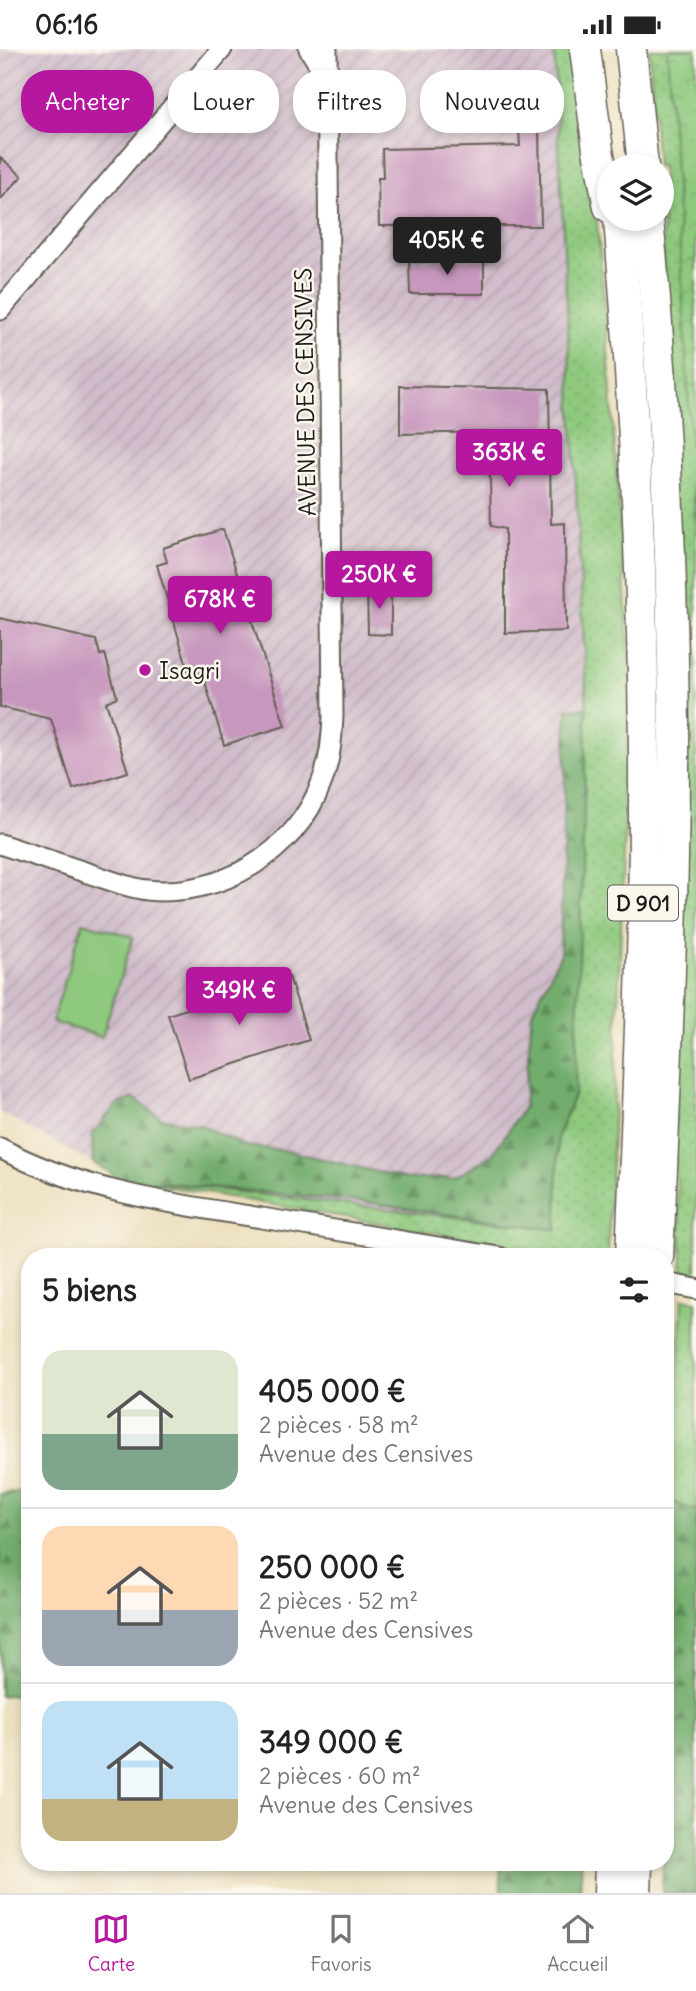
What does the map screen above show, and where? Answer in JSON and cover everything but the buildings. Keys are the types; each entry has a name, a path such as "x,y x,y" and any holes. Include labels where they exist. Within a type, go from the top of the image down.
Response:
{"main road":[{"path":"585,49 599,154"},
{"path":"601,49 613,154"},
{"path":"631,49 642,154"},
{"path":"615,231 624,270"},
{"name":"D 901","path":"620,231 638,502 645,775 642,984 631,1248"},
{"name":"D 901","path":"649,231 668,528 674,722 668,1002 658,1248"},
{"path":"609,1893 610,1871"},
{"path":"636,1893 637,1871"}],"street":[{"path":"0,310 222,49"},
{"name":"AVENUE DES CENSIVES","path":"309,49 320,70"},
{"name":"AVENUE DES CENSIVES","path":"326,70 327,49"},
{"name":"AVENUE DES CENSIVES","path":"0,844 130,887 176,890 226,878 244,870 271,852 297,827 314,801 330,751 333,716 327,133"},
{"path":"0,1148 75,1180 158,1200 445,1248"},
{"path":"674,1285 696,1289"}],"shaded area":[{"path":"0,49 554,49 555,70 420,70 420,133 558,133 589,758 569,1231 119,1178 0,1112"}],"green space":[{"path":"554,49 579,49 606,321 631,678 608,1248 522,1248 119,1178 557,1229 558,1135 575,1093 587,708 558,133 564,133 564,70 555,70"},
{"path":"649,49 675,49 696,266 696,1275 683,1273 676,1171 663,231 674,231 674,154 656,154"},
{"path":"667,49 696,49 696,539 681,263"},
{"path":"587,708 575,1093 558,1135 557,1230 363,1202 119,1178 93,1163 92,1135 116,1105 134,1098 161,1118 200,1125 245,1146 289,1151 407,1179 454,1178 493,1154 524,1107 532,1012 560,956 567,709"},
{"path":"83,922 133,937 102,1037 52,1022"},
{"path":"682,1299 696,1301 696,1509 693,1510 674,1503 674,1434"},
{"path":"21,1491 21,1694 0,1696 0,1494"},
{"path":"674,1503 696,1509 696,1893 662,1893 663,1871 674,1871"},
{"path":"500,1871 581,1871 580,1893 501,1893"}],"place":[{"name":"Isagri","path":"145,670"}]}
